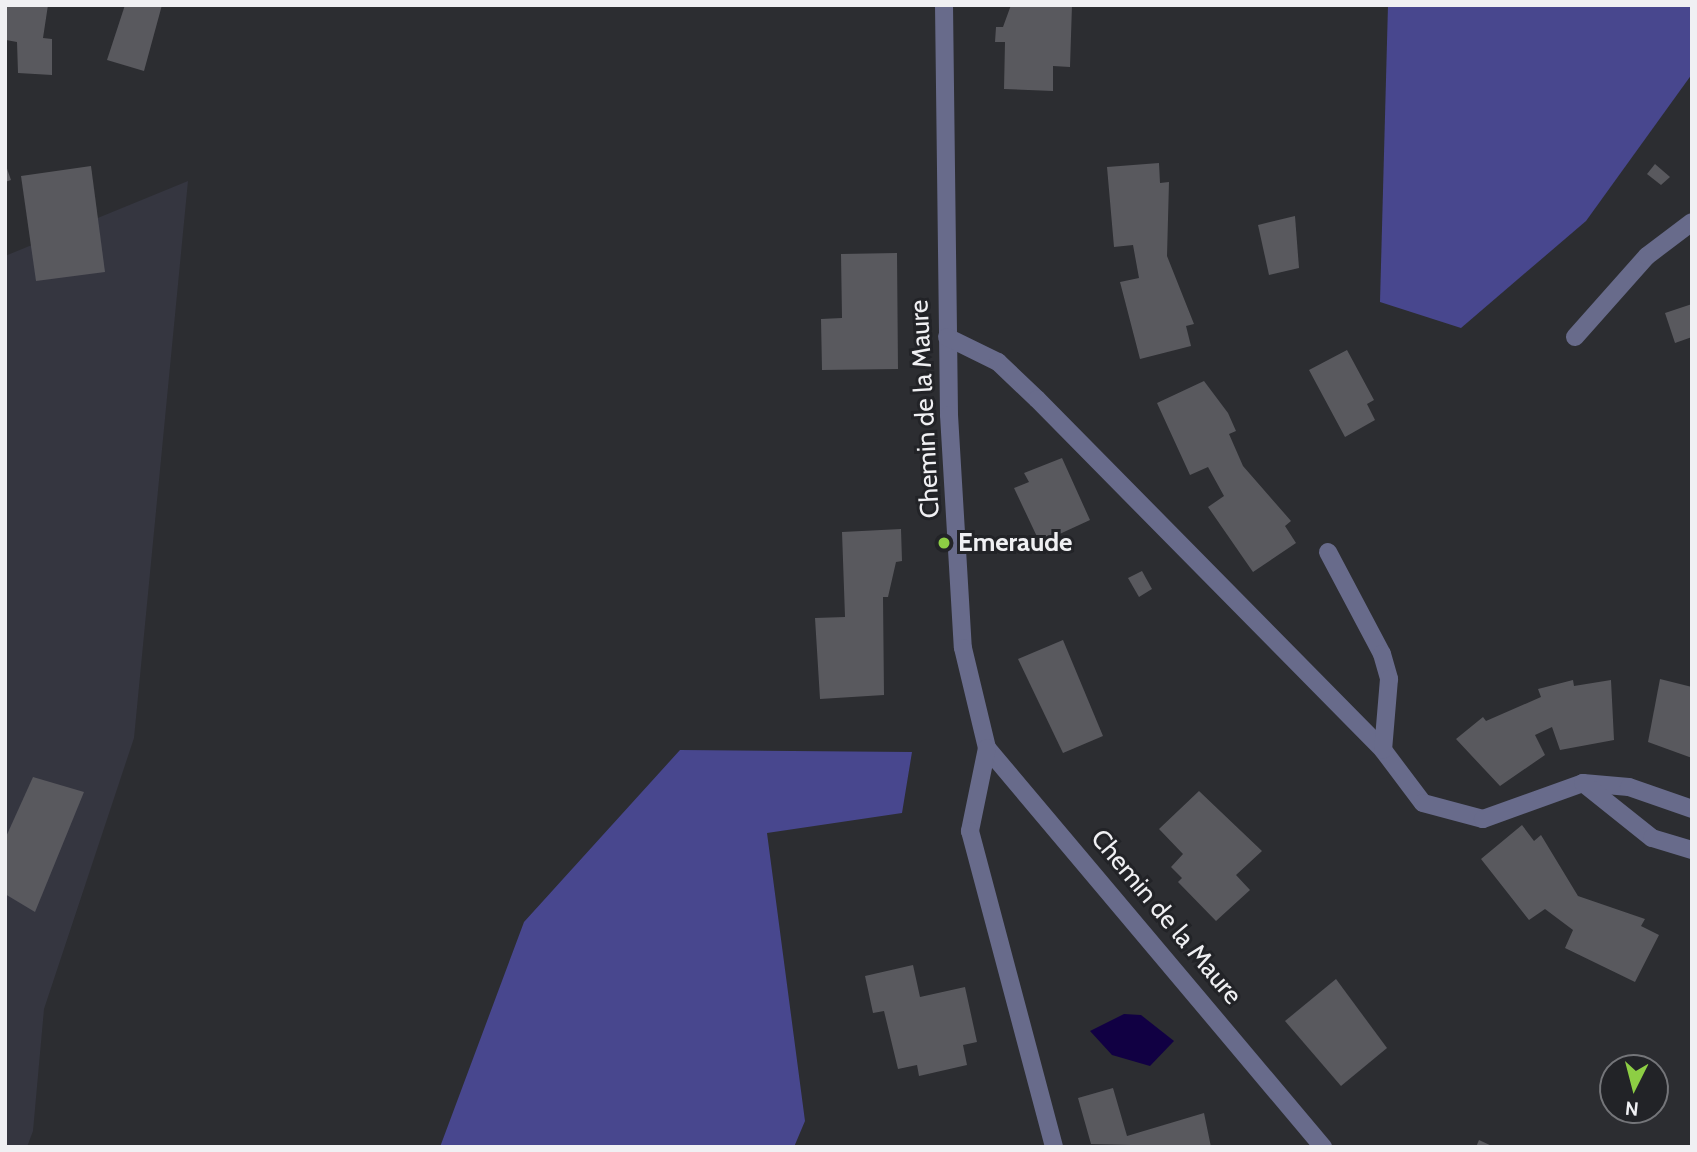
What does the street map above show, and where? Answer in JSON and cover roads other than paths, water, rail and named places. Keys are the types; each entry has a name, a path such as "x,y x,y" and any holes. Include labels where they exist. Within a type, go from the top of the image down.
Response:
{"street":[{"name":"Chemin de la Maure","path":"944,5 947,337 963,648 987,748 1323,1147"},
{"path":"1574,337 1647,256 1692,222"},
{"path":"947,337 998,362 1037,399 1383,750 1423,803 1455,816 1514,812 1549,791 1583,783 1629,787 1692,809"},
{"path":"1328,552 1382,654 1389,679 1383,750"},
{"path":"987,748 970,831 1054,1147"},
{"path":"1583,783 1651,838 1692,850"}],"place":[{"name":"Emeraude","path":"944,543"}]}
